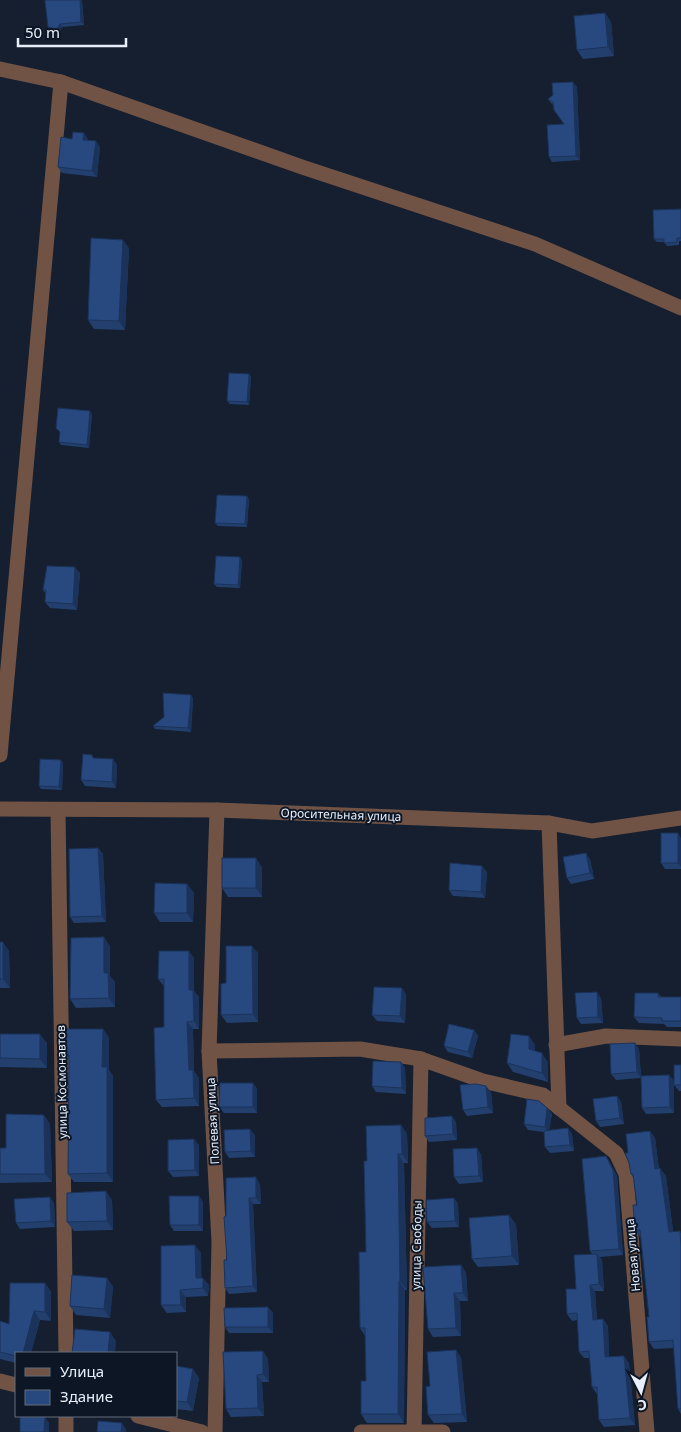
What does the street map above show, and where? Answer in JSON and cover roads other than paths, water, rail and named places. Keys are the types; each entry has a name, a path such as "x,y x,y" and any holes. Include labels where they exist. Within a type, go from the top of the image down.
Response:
{"street":[{"path":"0,69 61,82 302,167 535,244 681,308"},
{"path":"0,755 61,82"},
{"name":"Оросительная улица","path":"0,809 58,811 217,810 549,823 592,831 681,818"},
{"name":"Полевая улица","path":"215,1432 219,1242 209,1052 217,810"},
{"name":"улица Космонавтов","path":"58,811 66,1352"},
{"path":"549,823 559,1108"},
{"path":"556,1045 606,1036 681,1039"},
{"name":"Новая улица","path":"209,1052 360,1049 421,1059 483,1081 543,1095 616,1153 626,1174 647,1432"},
{"name":"улица Свободы","path":"414,1431 421,1059"},
{"path":"0,1381 15,1385"},
{"path":"66,1417 66,1432"},
{"path":"142,1417 202,1432"},
{"path":"361,1432 444,1432"}]}
